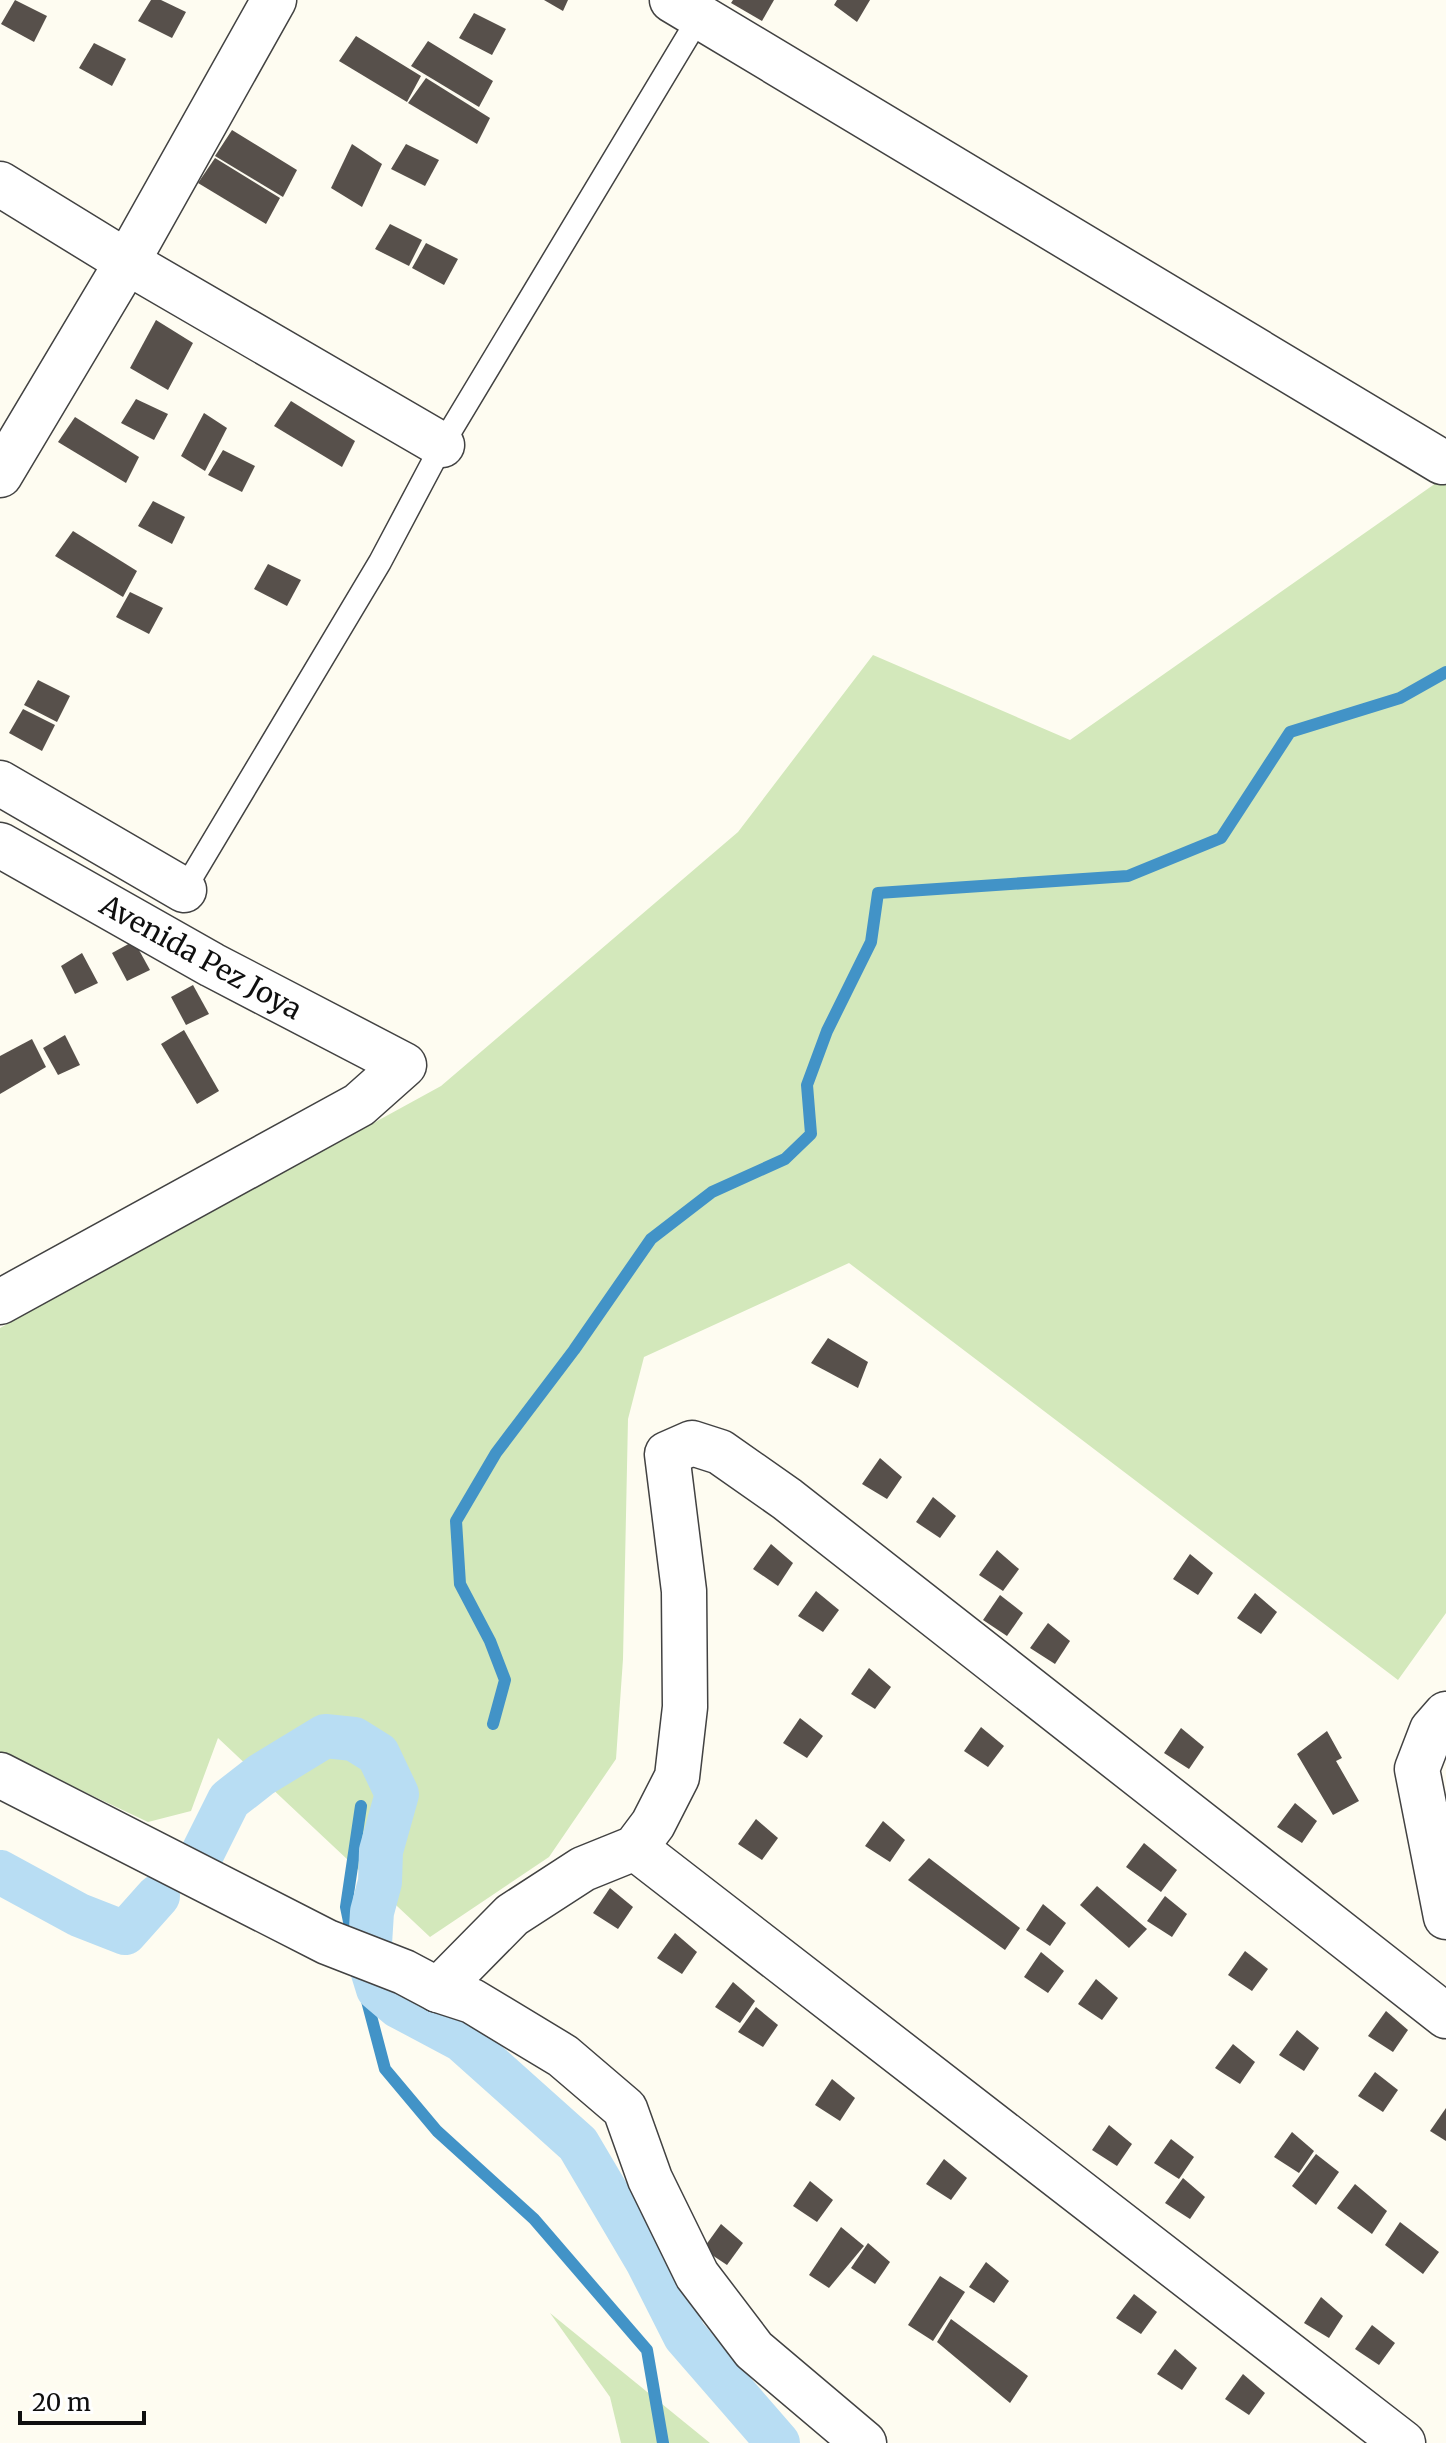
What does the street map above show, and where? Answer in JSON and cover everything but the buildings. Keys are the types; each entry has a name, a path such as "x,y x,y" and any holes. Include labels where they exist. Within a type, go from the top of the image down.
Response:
{"street":[{"path":"0,475 127,262 274,0"},
{"path":"694,6 1442,462"},
{"path":"0,184 127,262 442,445"},
{"name":"Avenida Pez Joya","path":"0,783 184,890"},
{"name":"Avenida Pez Joya","path":"0,1302 359,1105 404,1065 212,965 2,848"},
{"path":"421,1981 512,1915 583,1869 635,1848 653,1824 677,1777 685,1707 684,1591 667,1454 692,1443 720,1452 787,1499 1446,2016"},
{"path":"1446,1714 1432,1730 1417,1769 1446,1917"},
{"path":"0,1775 327,1942 472,2001 563,2056 625,2109 650,2179 697,2275 754,2350 864,2443"},
{"path":"635,1848 1403,2443"}],"lane":[{"path":"184,890 380,562 442,445 694,6"}],"green space":[{"path":"1446,476 1446,1613 1398,1680 849,1263 644,1357 628,1419 623,1659 616,1759 549,1857 430,1937 218,1738 191,1811 148,1822 0,1752 0,1328 441,1086 738,832 873,655 1070,740"},
{"path":"550,2313 710,2443 621,2443 610,2397"}],"waterway":[{"path":"493,1724 505,1680 490,1641 460,1584 456,1521 496,1453 574,1350 651,1239 712,1192 785,1159 811,1134 807,1085 827,1031 871,942 878,893 1128,876 1221,838 1290,732 1400,698 1446,672"},
{"path":"203,1852 229,1800 261,1775 325,1736 354,1739 378,1754 397,1794 381,1851 380,1882 372,1912 369,1960 378,1989 398,2006 462,2040 578,2144 647,2261 685,2336 778,2443"},
{"path":"353,1941 346,1907 361,1806"},
{"path":"0,1872 79,1915 125,1933 158,1896"},
{"path":"357,1963 385,2069 437,2131 534,2219 647,2350 663,2443"}]}
